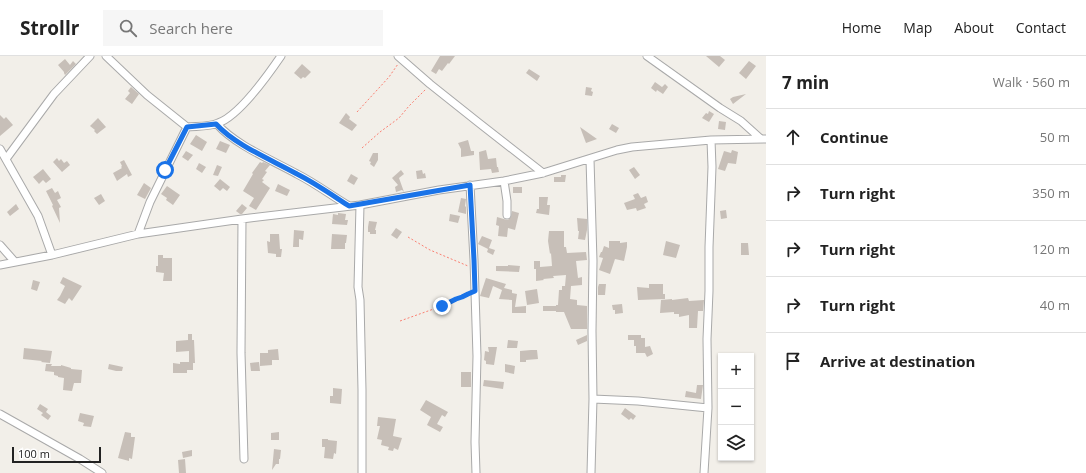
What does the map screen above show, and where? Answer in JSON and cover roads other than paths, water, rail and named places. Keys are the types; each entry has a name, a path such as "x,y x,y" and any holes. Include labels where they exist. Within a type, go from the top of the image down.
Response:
{"street":[{"path":"6,159 54,94 90,56"},
{"path":"106,56 147,95 187,127 216,124 226,120 249,98 281,56"},
{"path":"653,57 720,108 741,121 764,139"},
{"path":"400,58 430,84 543,172"},
{"path":"216,124 228,135 299,175 349,206"},
{"path":"138,234 150,202 187,127"},
{"path":"0,265 52,255 138,234 242,219 360,205 470,185 504,181 543,172 632,146 711,140 764,139"},
{"path":"704,473 708,408 708,247 712,167 711,140"},
{"path":"0,149 38,216 52,255"},
{"path":"590,159 593,261 591,473"},
{"path":"504,181 507,200 507,215"},
{"path":"470,185 477,356 475,442 476,473"},
{"path":"360,205 358,287 360,300 362,390 362,473"},
{"path":"242,219 241,353 244,459"},
{"path":"0,245 15,262"},
{"path":"592,399 708,408"},
{"path":"0,414 102,473"}]}
